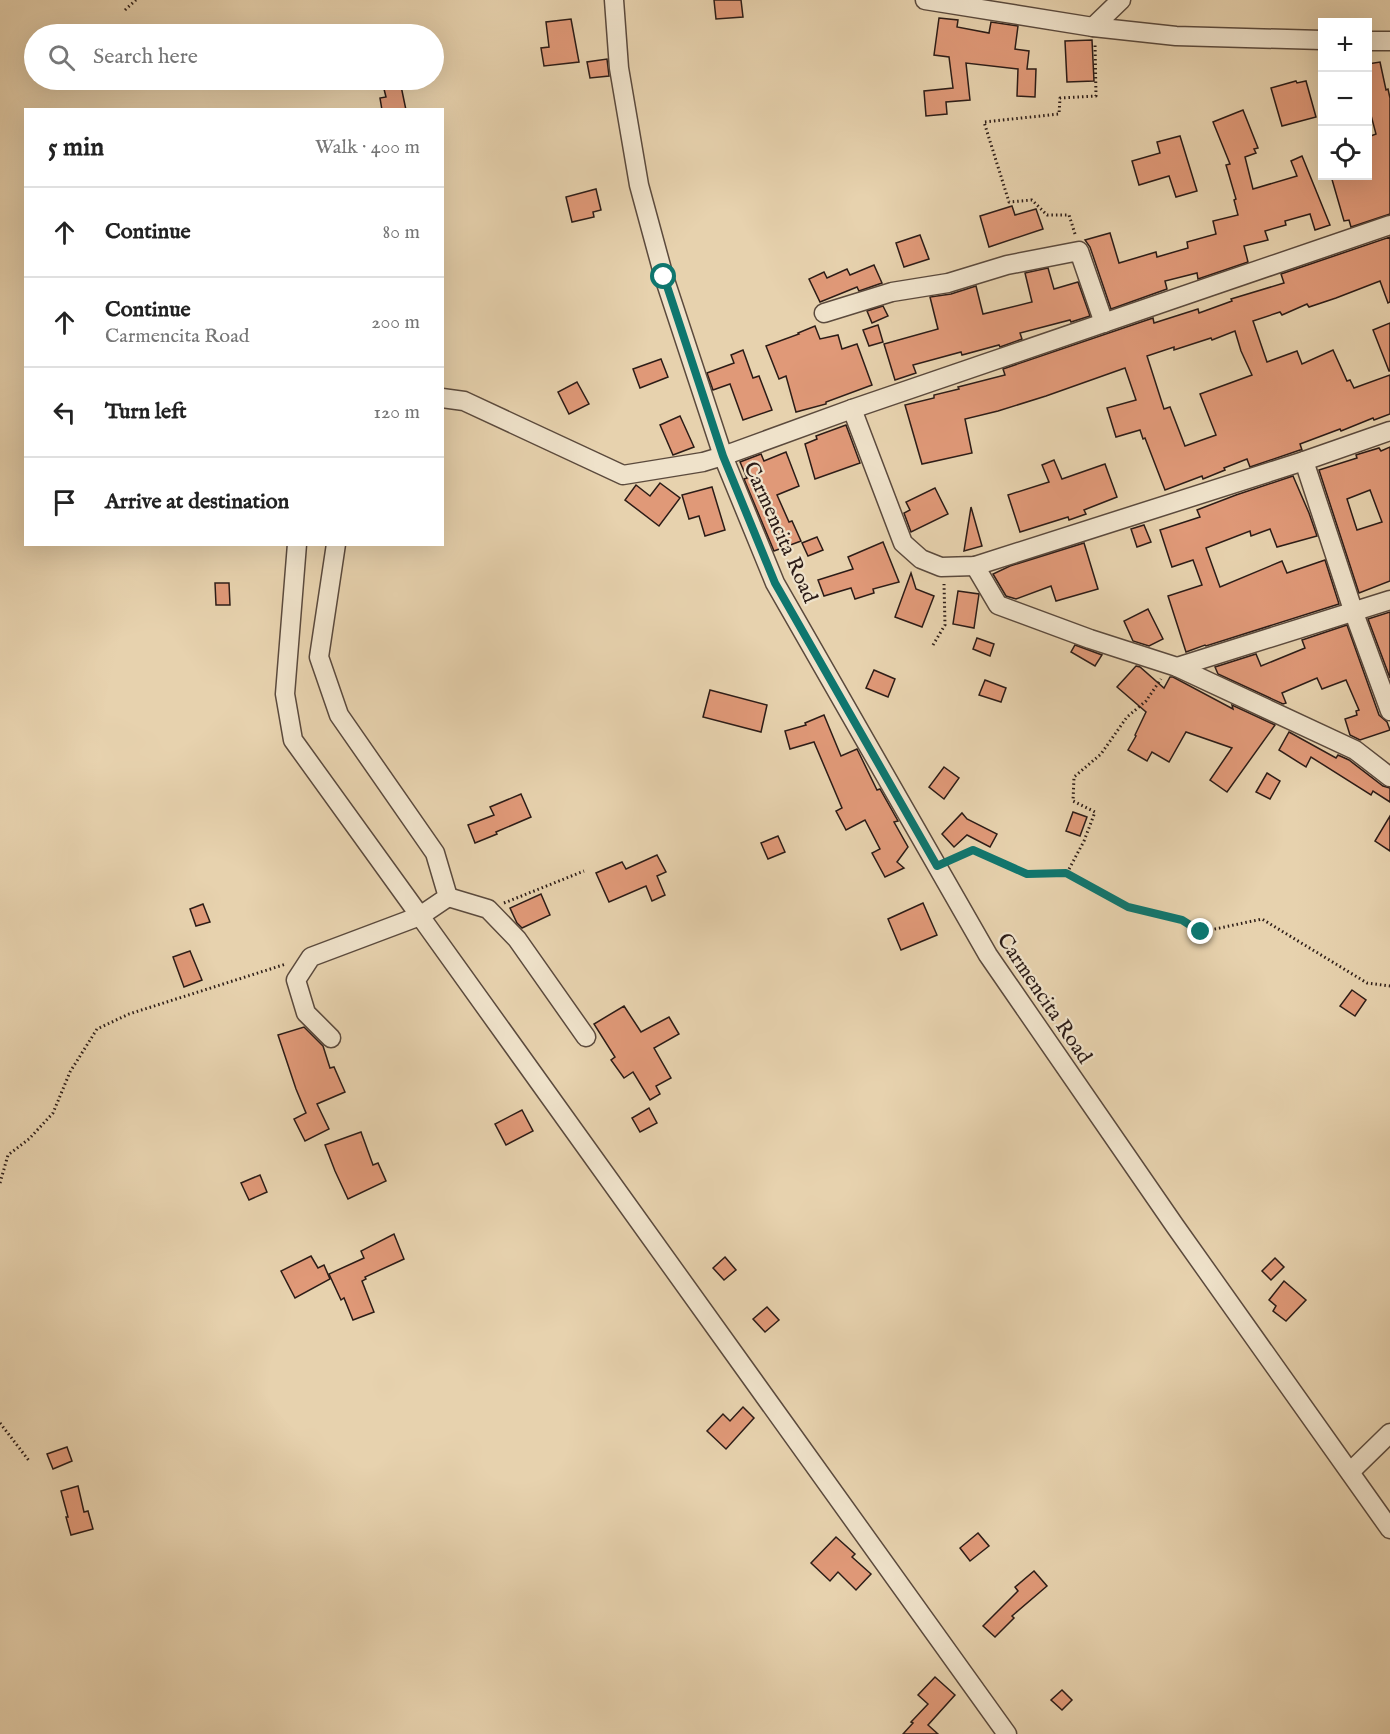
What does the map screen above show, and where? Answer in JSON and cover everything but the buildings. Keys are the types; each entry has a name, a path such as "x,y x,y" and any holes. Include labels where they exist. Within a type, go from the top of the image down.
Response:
{"street":[{"name":"Carmencita Road","path":"614,0 620,68 639,185 664,277 723,456 775,583 988,955 1181,1236 1390,1529"},
{"path":"925,0 1093,27 1176,36 1318,40"},
{"path":"1093,27 1121,0"},
{"path":"1372,41 1390,41"},
{"path":"444,395 464,401 623,474 703,462 1390,225"},
{"path":"824,313 892,292 948,282 1007,265 1079,251 1104,323"},
{"path":"852,409 903,543 921,559 941,567 975,566 1304,461 1390,431"},
{"path":"1304,461 1354,613 1390,711"},
{"path":"297,546 285,694 293,740 1007,1734"},
{"path":"336,546 319,657 339,715 435,853 448,897"},
{"path":"975,566 999,605 1090,639 1177,667 1355,750 1390,777"},
{"path":"1177,667 1390,600"},
{"path":"331,1038 306,1012 296,980 311,957 420,916 448,897"},
{"path":"448,897 488,909 517,939 586,1037"},
{"path":"1350,1472 1390,1433"}],"path":[{"path":"125,10 136,0"},
{"path":"1079,251 1069,215 1047,215 1032,200 1009,202 984,122 1059,114 1060,98 1096,96 1093,27"},
{"path":"933,645 945,625 946,589 941,567"},
{"path":"1066,873 1084,841 1095,812 1073,801 1074,777 1101,754 1127,717 1146,701 1163,677 1177,667"},
{"path":"937,866 973,850 1027,874 1066,873 1128,907 1182,920 1201,932 1262,919 1367,983 1390,986"},
{"path":"488,909 584,871"},
{"path":"0,1183 8,1155 29,1139 53,1113 70,1072 97,1029 129,1014 311,957"},
{"path":"0,1423 30,1462"}],"route":[{"path":"664,277 723,456 775,583 937,866 973,850 1027,874 1066,873 1128,907 1182,920 1201,932"}]}
